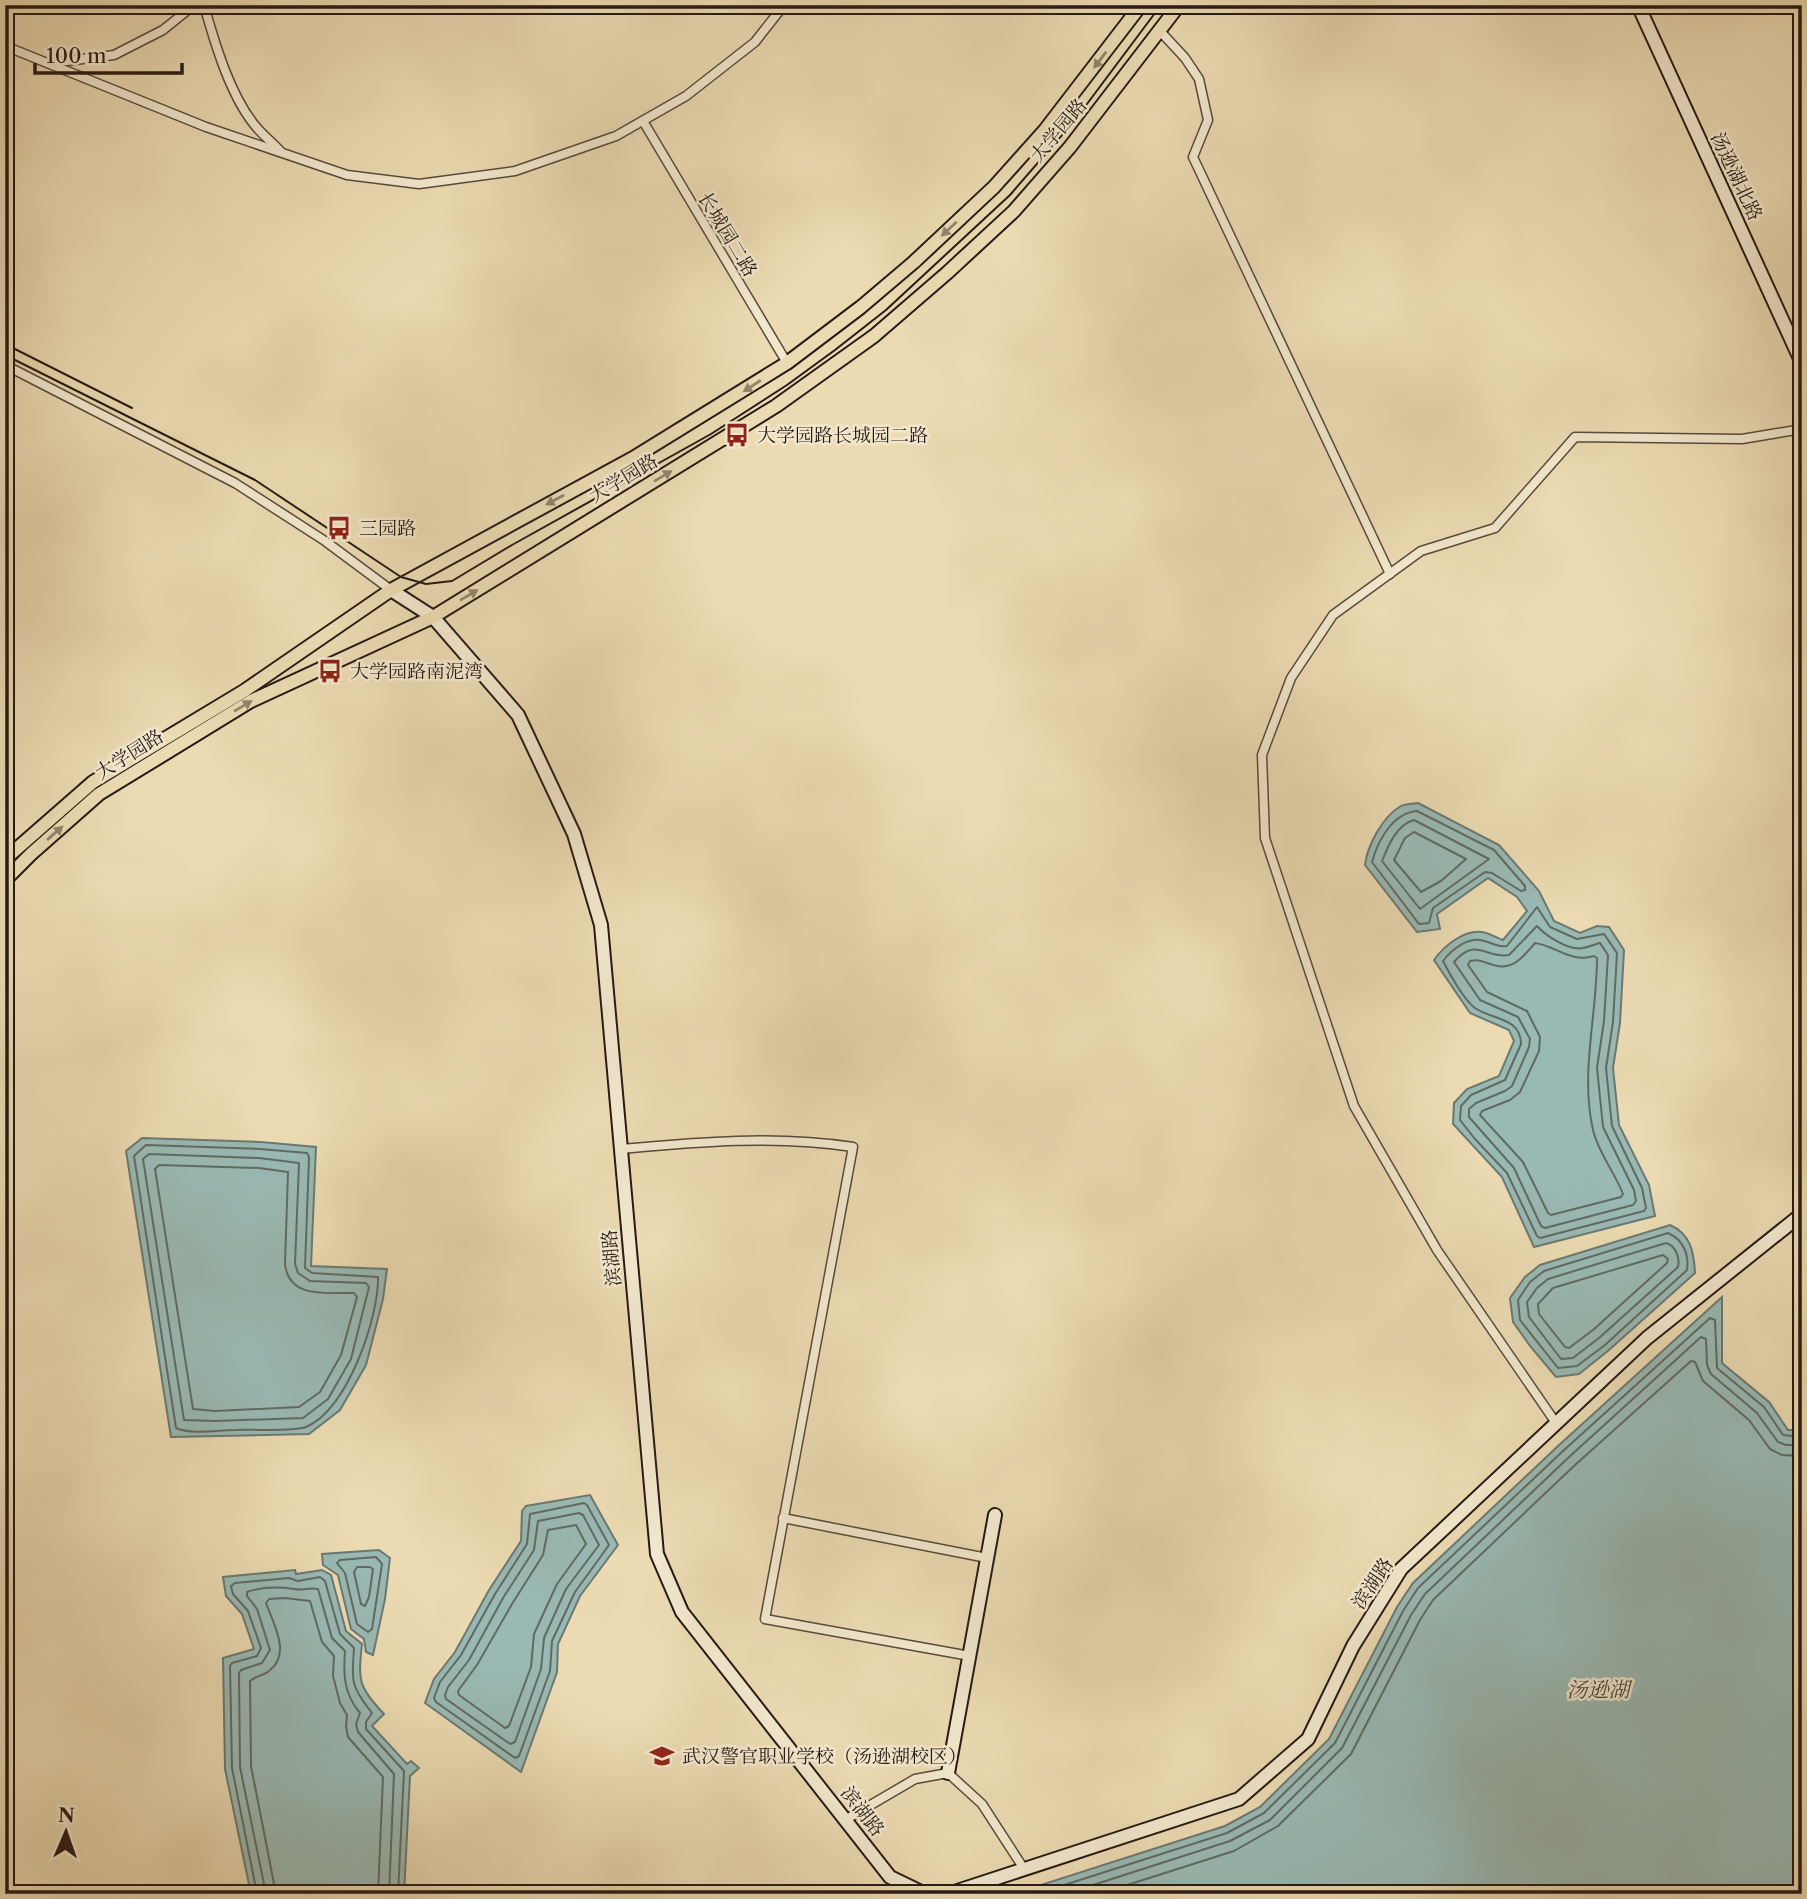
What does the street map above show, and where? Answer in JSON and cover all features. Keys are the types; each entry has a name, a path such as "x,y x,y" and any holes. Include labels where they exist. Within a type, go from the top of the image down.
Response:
{"main road":[{"name":"大学园路","path":"5,859 93,782 244,691 391,590 633,458 787,363 861,307 914,262 993,187 1045,130 1141,5"},
{"name":"大学园路","path":"5,880 99,794 251,701 433,617 776,406 874,336 1014,211 1070,147 1180,5"}],"street":[{"path":"48,63 114,55 163,30 194,5"},
{"path":"204,5 230,83 256,127 284,154"},
{"path":"5,46 206,127 284,154 347,175 419,184 515,171 616,136 686,96 755,42 784,5"},
{"name":"汤逊湖北路","path":"1637,5 1802,363"},
{"path":"1160,32 1185,58 1199,79 1208,120 1193,157 1390,574"},
{"name":"长城园二路","path":"643,121 787,363"},
{"path":"5,365 235,483 326,541 391,590"},
{"path":"1556,1423 1437,1250 1354,1106 1265,838 1262,755 1291,678 1333,615 1421,551 1495,528 1575,437 1742,439 1802,429"},
{"name":"滨湖路","path":"391,590 433,617 517,715 574,834 601,925 657,1554 682,1612 845,1820 890,1877 925,1894"},
{"path":"621,1149 715,1140 813,1141 853,1147 765,1619 970,1656"},
{"name":"滨湖路","path":"948,1894 1239,1799 1308,1739 1353,1646 1401,1569 1647,1338 1802,1214"},
{"path":"948,1773 995,1515"},
{"path":"783,1518 987,1558"},
{"path":"845,1820 915,1779 948,1773"},
{"path":"948,1773 982,1804 1024,1869"}],"water":[{"path":"1418,803 1499,845 1539,891 1554,921 1580,933 1597,926 1609,927 1624,950 1620,1023 1613,1068 1619,1125 1649,1185 1655,1216 1534,1247 1502,1177 1453,1124 1454,1103 1467,1089 1499,1076 1514,1041 1509,1030 1470,1013 1434,960 1443,949 1461,936 1482,932 1503,940 1527,911 1517,897 1488,878 1437,914 1440,929 1417,932 1365,865 1366,857 1382,824 1401,806"},
{"path":"142,1138 261,1142 316,1147 311,1266 387,1269 383,1299 366,1365 340,1410 309,1434 171,1437 126,1151"},
{"path":"1670,1225 1687,1239 1694,1258 1695,1273 1579,1374 1556,1377 1513,1322 1510,1298 1525,1277 1540,1265"},
{"name":"汤逊湖","path":"1722,1297 1722,1363 1769,1402 1788,1430 1802,1430 1802,1894 1013,1894 1225,1826 1260,1807 1329,1739 1397,1607 1413,1583"},
{"path":"590,1495 618,1545 580,1596 558,1644 557,1672 521,1772 425,1703 434,1679 455,1652 489,1590 521,1541 522,1511 526,1506"},
{"path":"379,1550 390,1558 385,1599 373,1655 366,1652 364,1639 351,1629 338,1575 323,1565 322,1554"},
{"path":"295,1570 296,1574 322,1570 331,1575 346,1631 362,1644 362,1682 369,1697 384,1714 372,1726 407,1764 411,1761 419,1768 410,1776 404,1894 251,1894 225,1769 223,1658 254,1649 242,1614 226,1596 223,1577"}],"tram line":[{"path":"5,355 255,480 401,577 426,584 452,581 711,434 787,385 886,310 1010,195 1075,120 1161,5"},
{"path":"5,344 132,408"}],"place":[{"name":"大学园路长城园二路","path":"737,435"},
{"name":"三园路","path":"339,528"},
{"name":"大学园路南泥湾","path":"330,671"},
{"name":"武汉警官职业学校（汤逊湖校区）","path":"662,1756"}]}
